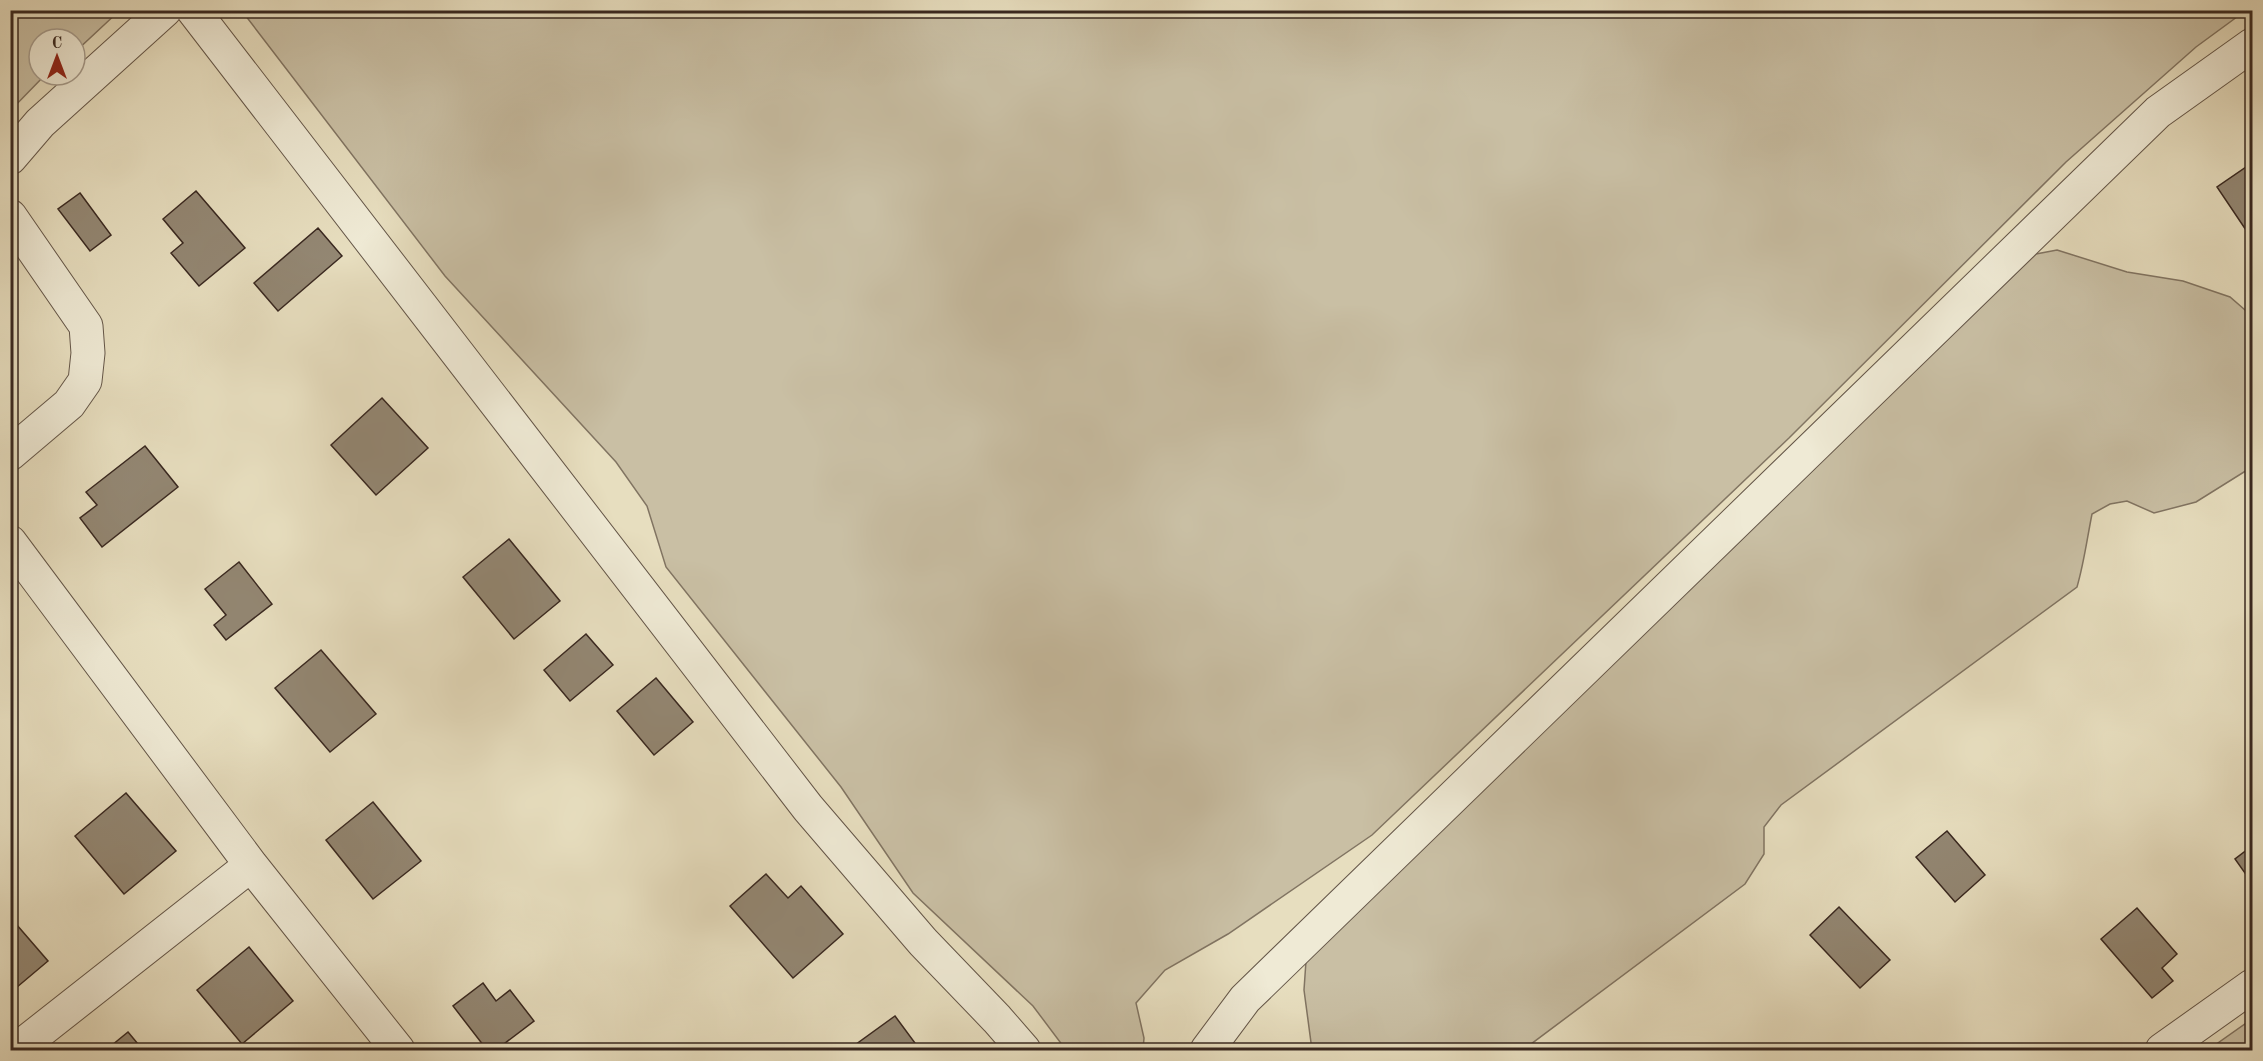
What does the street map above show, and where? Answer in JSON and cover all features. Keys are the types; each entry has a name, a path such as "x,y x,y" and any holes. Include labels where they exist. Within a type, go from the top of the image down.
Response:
{"street":[{"path":"10,158 40,123 165,10"},
{"path":"193,10 808,808 923,942 1024,1050"},
{"path":"1207,1050 1245,999 2158,112 2253,45"},
{"path":"10,216 86,326 88,353 85,381 69,404 10,454"},
{"path":"10,543 251,865 398,1050"},
{"path":"16,1050 251,865"},
{"path":"2162,1050 2253,986"}],"shaded area":[{"path":"11,10 119,10 87,41 87,27 27,27 27,87 33,87 11,110"},
{"path":"242,11 2245,11 2196,47 2066,162 1789,438 1372,835 1228,934 1165,970 1136,1003 1144,1038 1143,1050 1066,1050 1033,1006 913,893 841,787 666,567 647,506 616,462 445,276"},
{"path":"2057,250 2127,272 2183,281 2230,297 2252,316 2252,467 2196,502 2154,513 2127,501 2110,504 2092,514 2077,587 1781,805 1764,827 1764,854 1745,884 1523,1050 1312,1050 1304,990 1306,961 2036,254"},
{"path":"2252,1019 2252,1050 2208,1050"}],"building":[{"path":"2252,163 2252,239 2217,187"},
{"path":"196,191 245,248 199,286 171,253 183,243 163,219"},
{"path":"80,193 111,235 90,251 58,209"},
{"path":"318,228 342,256 278,311 254,283"},
{"path":"382,398 428,448 376,495 331,445"},
{"path":"145,446 178,487 102,547 80,518 97,505 86,492"},
{"path":"509,539 560,601 514,639 463,577"},
{"path":"239,562 272,604 226,640 214,625 226,615 205,589"},
{"path":"586,634 613,665 570,701 544,670"},
{"path":"321,650 376,714 330,752 275,688"},
{"path":"656,678 693,722 654,755 617,711"},
{"path":"126,793 176,851 124,894 75,836"},
{"path":"373,802 421,861 373,899 326,840"},
{"path":"1947,831 1985,875 1955,902 1916,857"},
{"path":"2252,846 2252,883 2235,859"},
{"path":"766,874 788,898 801,886 843,934 793,978 730,906"},
{"path":"1839,907 1890,960 1860,988 1810,935"},
{"path":"2137,908 2177,954 2162,968 2173,981 2152,998 2101,939"},
{"path":"10,917 48,961 10,993"},
{"path":"249,947 293,1001 242,1044 197,990"},
{"path":"483,983 496,1001 510,990 534,1021 496,1050 487,1050 453,1006"},
{"path":"895,1016 915,1043 904,1050 848,1050"},
{"path":"128,1032 143,1050 106,1050"},
{"path":"950,1044 956,1050 942,1050"}]}
